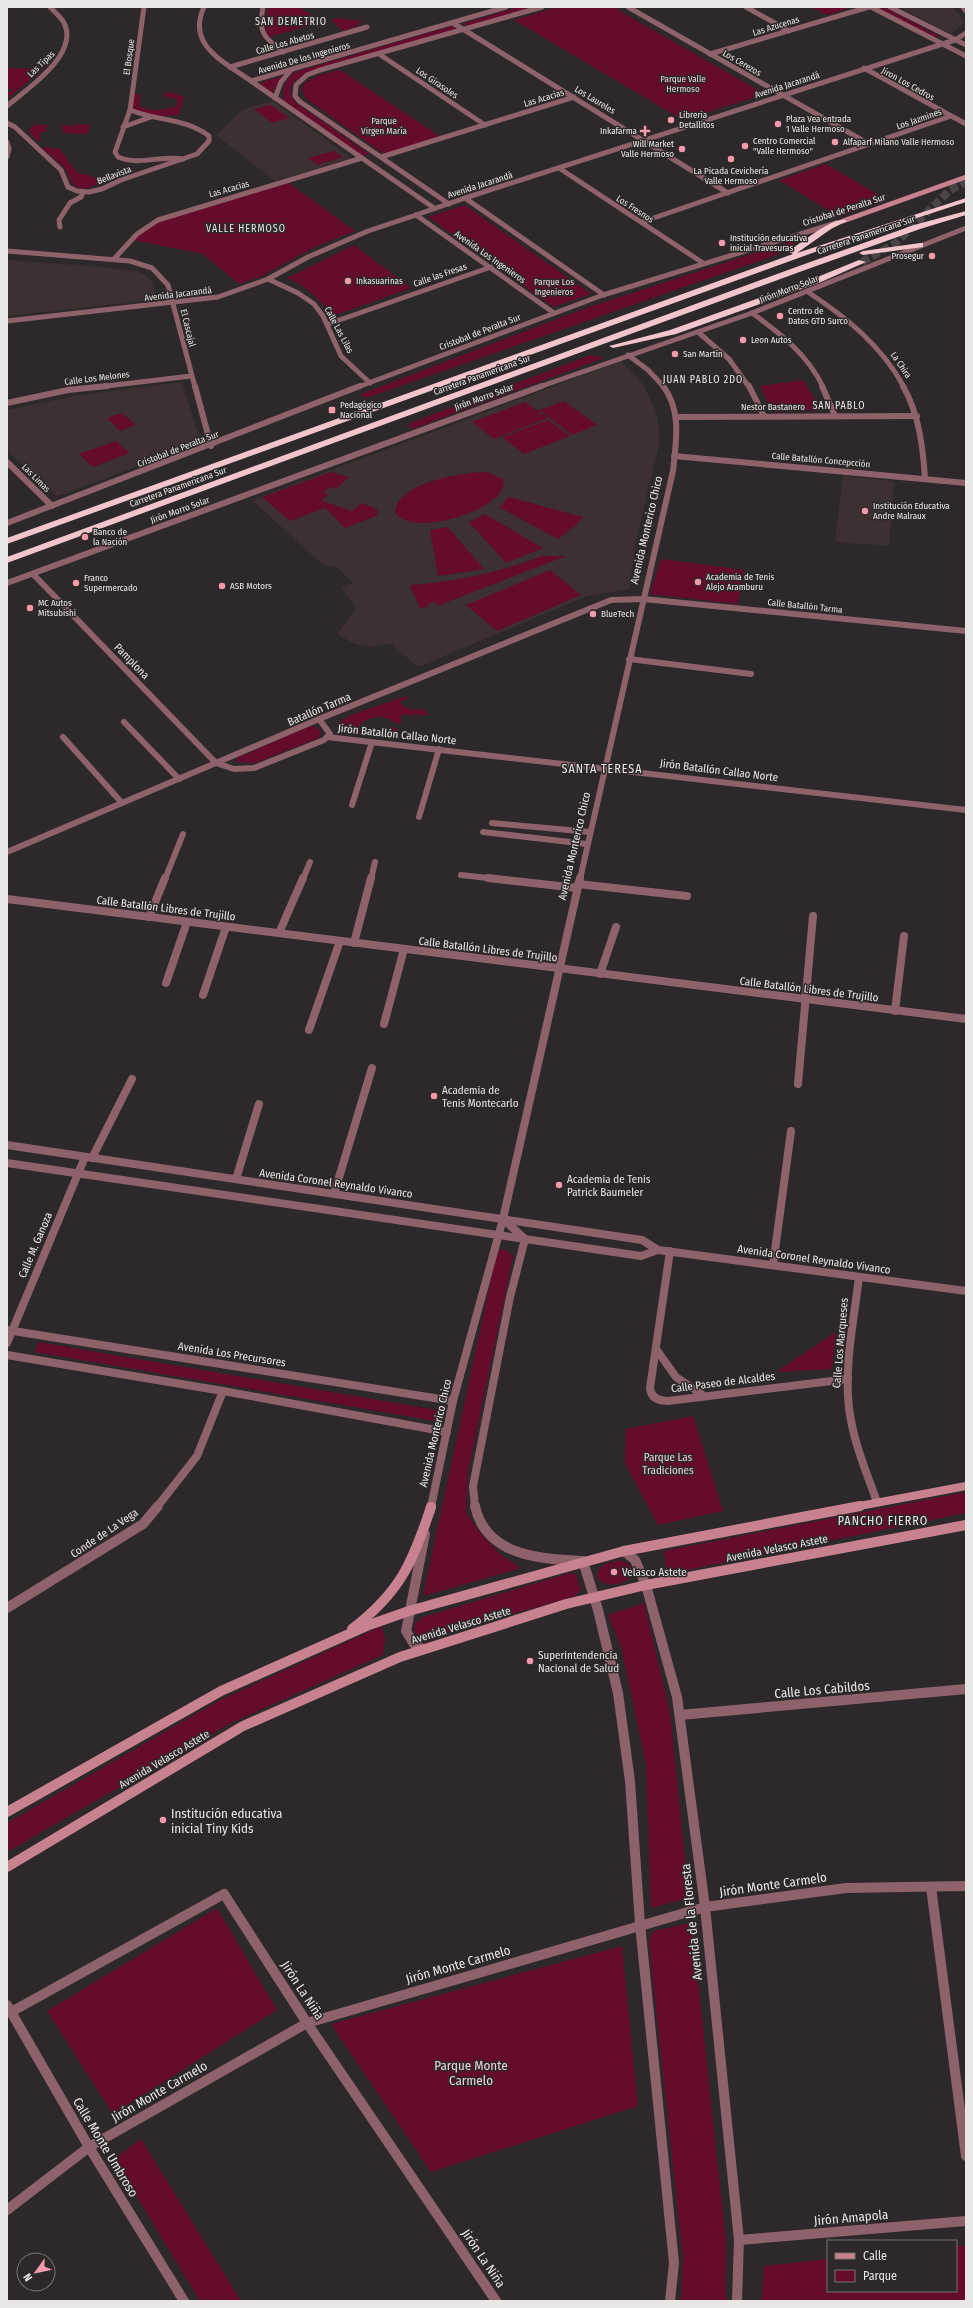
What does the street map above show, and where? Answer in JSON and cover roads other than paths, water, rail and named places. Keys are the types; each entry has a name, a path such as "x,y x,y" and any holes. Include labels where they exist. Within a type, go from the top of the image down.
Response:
{"highway":[{"name":"Carretera Panamericana Sur","path":"7,541 780,261 868,230 966,200"},
{"name":"Carretera Panamericana Sur","path":"7,560 802,268 917,227 966,213"},
{"path":"780,261 828,228 843,221"},
{"path":"802,268 870,251 920,245"},
{"path":"582,350 610,347 673,332 818,280 862,262"}],"main road":[{"name":"Cristobal de Peralta Sur","path":"843,221 966,177"},
{"path":"7,1812 221,1691 338,1639 409,1611 583,1561 624,1551 966,1486"},
{"path":"338,1639 374,1612 395,1591 413,1559 431,1507"},
{"name":"Avenida Velasco Astete","path":"7,1867 243,1726 400,1657 422,1649 594,1597 646,1585 966,1525"}],"street":[{"name":"Las Tipas","path":"7,106 58,61 67,45 68,32 60,15 50,7"},
{"name":"El Bosque","path":"144,7 130,110 115,152 118,157 123,160 139,162 171,157 184,159"},
{"path":"204,7 198,30 205,44 230,67 251,81"},
{"path":"262,7 259,25 261,33 283,52"},
{"name":"Avenida De los Ingenieros","path":"251,81 506,7"},
{"name":"Avenida De los Ingenieros","path":"449,204 295,96 296,85 307,75 542,7"},
{"name":"Los Cerezos","path":"628,7 869,144"},
{"path":"746,7 789,31"},
{"path":"870,7 966,56"},
{"name":"Las Azucenas","path":"710,54 870,7"},
{"path":"890,7 966,45"},
{"path":"963,7 966,11"},
{"name":"Los Laureles","path":"453,23 645,140 728,193"},
{"name":"Calle Los Abetos","path":"230,67 367,27"},
{"name":"Avenida Jacarandá","path":"7,322 218,297 268,279 341,242 434,208 864,68 955,40 966,33"},
{"name":"Los Girasoles","path":"379,54 485,125"},
{"name":"Jiron Los Cedros","path":"864,68 966,124"},
{"path":"275,98 281,82 291,70"},
{"name":"Avenida De los Ingenieros","path":"251,81 434,208"},
{"name":"Las Acacias","path":"381,157 574,97"},
{"path":"130,110 151,118"},
{"name":"Los Jazmines","path":"642,222 951,116"},
{"path":"123,127 151,118"},
{"name":"Bellavista","path":"83,192 102,189 121,180 184,159 197,154 207,146 209,136 194,125 175,119 151,118"},
{"path":"7,123 15,127 62,170 68,187 83,192 81,196 70,203 58,220 60,227"},
{"path":"7,142 9,149 7,157"},
{"name":"Las Acacias","path":"114,259 137,234 158,220 362,158"},
{"name":"Los Fresnos","path":"559,168 703,263"},
{"path":"465,198 604,295"},
{"name":"Avenida Los Ingenieros","path":"416,215 554,313"},
{"name":"Cristobal de Peralta Sur","path":"7,523 212,446 370,383 554,313 703,263 843,221"},
{"name":"Jirón Morro Solar","path":"7,583 628,355 752,313 862,271 920,245 966,228"},
{"name":"El Cascajal","path":"7,250 114,259 141,263 162,275 168,285 191,376 212,446"},
{"name":"Calle las Fresas","path":"328,324 491,267"},
{"name":"Calle Las Lilas","path":"268,279 296,291 315,304 328,324 333,340 342,357 370,383"},
{"name":"La Chira","path":"808,292 848,319 870,339 899,377 917,416 925,450 925,479"},
{"path":"752,313 797,349 816,373 826,389 834,416"},
{"path":"698,332 724,353 742,373 755,395 764,416"},
{"name":"Avenida Monterico Chico","path":"422,1649 414,1644 406,1631 453,1401 503,1219 629,659 666,508 674,456 677,417 673,403 659,381 628,355"},
{"name":"Calle Los Melones","path":"7,403 68,390 191,376"},
{"name":"Nestor Bastanero","path":"677,417 917,416"},
{"name":"Calle Batallón Concepcción","path":"674,456 966,483"},
{"name":"Las Limas","path":"7,462 52,506"},
{"name":"Pamplona","path":"33,574 216,763"},
{"name":"Batallón Tarma","path":"7,852 319,719 600,602 623,598 643,599"},
{"name":"Calle Batallón Tarma","path":"643,599 966,631"},
{"path":"629,659 751,674"},
{"name":"Jirón Batallón Callao Norte","path":"319,719 330,734 327,737"},
{"path":"124,722 180,778"},
{"path":"63,737 122,803"},
{"name":"Jirón Batallón Callao Norte","path":"216,763 234,769 254,768 327,737 966,810"},
{"path":"352,805 372,742"},
{"path":"418,817 439,749"},
{"path":"492,823 590,832"},
{"path":"483,832 587,844"},
{"path":"149,917 183,834"},
{"path":"279,933 310,862"},
{"path":"354,943 375,862"},
{"path":"461,874 687,896"},
{"name":"Calle Batallón Libres de Trujillo","path":"7,899 966,1020"},
{"path":"798,1084 804,1000 813,916"},
{"path":"166,984 187,922"},
{"path":"203,995 226,927"},
{"path":"600,974 616,927"},
{"path":"895,1011 904,936"},
{"path":"310,1030 340,941"},
{"path":"384,1024 404,949"},
{"path":"334,1194 372,1068"},
{"name":"Calle M. Ganoza","path":"7,1343 9,1330 78,1174 89,1158 132,1079"},
{"path":"236,1179 259,1104"},
{"path":"773,1265 791,1131"},
{"name":"Avenida Coronel Reynaldo Vivanco","path":"7,1145 642,1240 658,1250 670,1252 966,1291"},
{"name":"Avenida Coronel Reynaldo Vivanco","path":"7,1163 641,1256 658,1250"},
{"path":"503,1219 525,1239 510,1297 473,1486 472,1499 475,1513 483,1525 494,1538 506,1548 524,1555 583,1561 594,1597 618,1694 628,1766 640,1924 674,2263 670,2301"},
{"name":"Calle Paseo de Alcaldes","path":"670,1252 650,1388 650,1392 655,1398 668,1401 848,1379"},
{"name":"Calle Los Marqueses","path":"859,1276 848,1379 849,1408 854,1437 877,1502"},
{"name":"Avenida Los Precursores","path":"9,1330 453,1401"},
{"path":"656,1349 667,1369 676,1379 704,1396"},
{"path":"7,1356 223,1391 447,1432"},
{"name":"Conde de La Vega","path":"7,1608 143,1524 175,1486 197,1456 223,1391"},
{"name":"Avenida de la Floresta","path":"624,1551 635,1560 646,1585 677,1697 680,1715 705,1907 739,2240 737,2301"},
{"name":"Calle Los Cabildos","path":"680,1715 966,1689"},
{"name":"Jirón Monte Carmelo","path":"7,2210 89,2147 307,2023 640,1924 705,1907 846,1888 966,1886"},
{"path":"931,1887 966,2156"},
{"name":"Jirón La Niña","path":"9,2009 224,1894 307,2023 496,2301"},
{"name":"Calle Monte Umbroso","path":"9,2009 89,2147 184,2301"},
{"name":"Jirón Amapola","path":"739,2240 966,2221"}],"tunnel":[{"path":"862,262 896,243 950,190 966,182"}],"place":[{"name":"Libreria Detallitos","path":"671,120"},
{"name":"Plaza Vea entrada 1 Valle Hermoso","path":"778,124"},
{"name":"Inkafarma","path":"645,131"},
{"name":"Alfaparf Milano Valle Hermoso","path":"835,142"},
{"name":"Centro Comercial \"Valle Hermoso\"","path":"745,146"},
{"name":"Will Market Valle Hermoso","path":"682,149"},
{"name":"La Picada Cevichería Valle Hermoso","path":"731,159"},
{"name":"Institución educativa inicial Travesuras","path":"722,243"},
{"name":"Prosegur","path":"932,256"},
{"name":"Inkasuarinas","path":"348,281"},
{"name":"Centro de Datos GTD Surco","path":"780,316"},
{"name":"Leon Autos","path":"743,340"},
{"name":"San Martín","path":"675,354"},
{"name":"Pedagógico Nacional","path":"332,410"},
{"name":"Institución Educativa Andre Malraux","path":"865,511"},
{"name":"Banco de la Nación","path":"85,537"},
{"name":"Academia de Tenis Alejo Aramburu","path":"698,582"},
{"name":"Franco Supermercado","path":"76,583"},
{"name":"ASB Motors","path":"222,586"},
{"name":"MC Autos Mitsubishi","path":"30,608"},
{"name":"BlueTech","path":"593,614"},
{"name":"Academia de Tenis Montecarlo","path":"434,1096"},
{"name":"Academia de Tenis Patrick Baumeler","path":"559,1185"},
{"name":"Velasco Astete","path":"614,1572"},
{"name":"Superintendencia Nacional de Salud","path":"530,1661"},
{"name":"Institución educativa inicial Tiny Kids","path":"163,1820"}],"district":[{"name":"SAN DEMETRIO","path":"291,21"},
{"name":"VALLE HERMOSO","path":"246,228"},
{"name":"JUAN PABLO 2DO","path":"703,379"},
{"name":"SAN PABLO","path":"839,405"},
{"name":"SANTA TERESA","path":"602,769"},
{"name":"PANCHO FIERRO","path":"883,1521"}],"park label":[{"name":"Parque Valle Hermoso","path":"683,84"},
{"name":"Parque Virgen María","path":"384,126"},
{"name":"Parque Los Ingenieros","path":"554,288"},
{"name":"Parque Las Tradiciones","path":"668,1463"},
{"name":"Parque Monte Carmelo","path":"471,2072"}]}
